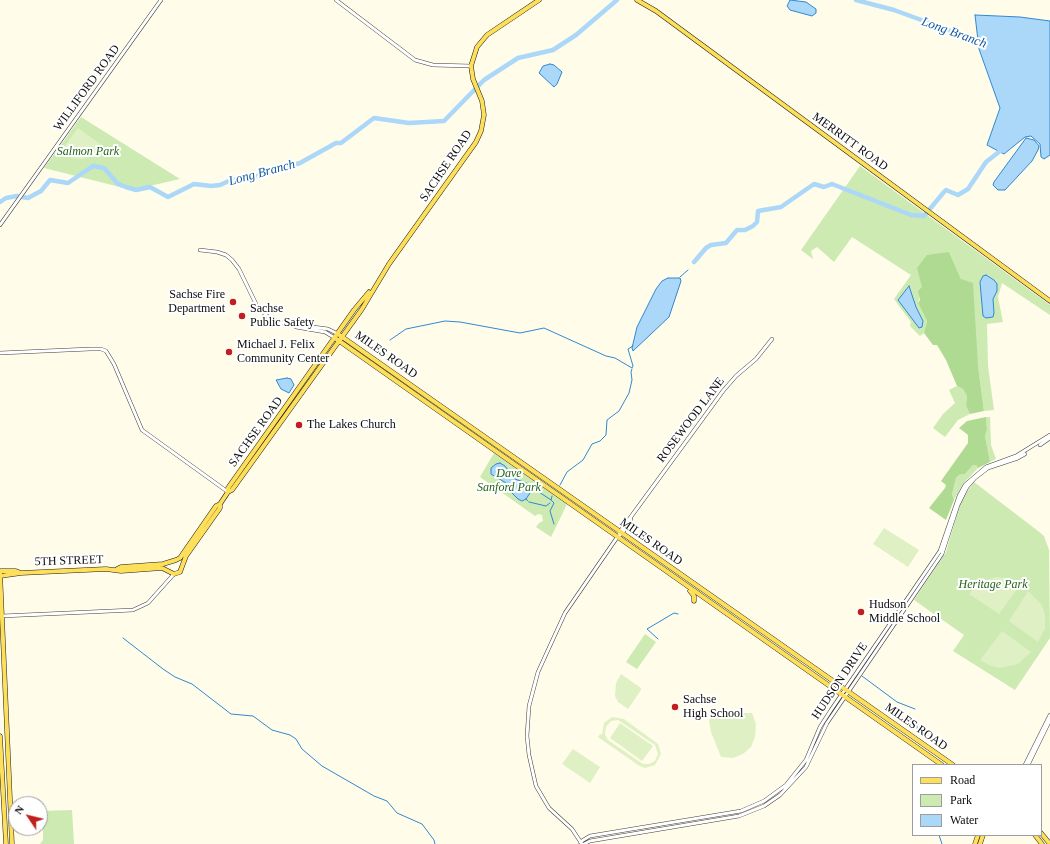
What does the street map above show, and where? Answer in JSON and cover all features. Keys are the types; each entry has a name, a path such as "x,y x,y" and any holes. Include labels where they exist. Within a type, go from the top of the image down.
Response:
{"main road":[{"name":"SACHSE ROAD","path":"181,567 186,556 220,508 220,504 228,492 228,488 340,335 354,310 374,287 476,142 483,119 483,108 473,79 471,66 474,51 482,40 538,0"},
{"name":"MERRITT ROAD","path":"637,0 661,15 1050,301"},
{"name":"MILES ROAD","path":"340,335 952,764"},
{"name":"MILES ROAD","path":"337,339 545,487 941,764"},
{"path":"418,397 421,392"},
{"path":"545,487 549,482"},
{"name":"SACHSE ROAD","path":"176,560 183,553 216,506 220,504"},
{"path":"176,560 181,567 180,572 174,574 168,570 168,563 176,560"},
{"name":"5TH STREET","path":"0,576 21,573 117,569 121,567 168,563"},
{"name":"5TH STREET","path":"117,569 121,571 162,568 168,570"},
{"path":"0,571 2,658 12,844"},
{"name":"5TH STREET","path":"0,571 16,571 21,573"},
{"path":"686,586 692,593 694,601"},
{"path":"804,668 808,664"},
{"path":"0,736 6,844"},
{"path":"1042,834 1050,844"},
{"path":"1036,836 1042,844"}],"street":[{"name":"WILLIFORD ROAD","path":"0,225 161,0"},
{"path":"336,0 415,60 433,65 471,66"},
{"path":"200,250 217,252 226,255 232,260 239,269 253,299 263,312 274,320 294,325 328,329 340,335"},
{"path":"294,325 296,327 325,332 337,339"},
{"name":"ROSEWOOD LANE","path":"582,843 572,829 549,808 536,786 531,768 527,736 530,706 538,672 565,613 582,585 617,537 630,522 631,517 723,391 736,376 760,355 772,339"},
{"path":"0,353 95,349 106,351 114,364 142,430 228,492"},
{"name":"HUDSON DRIVE","path":"582,843 590,836 733,813 764,801 786,785 806,760 820,727 942,554 958,505 967,487 975,478 988,468 1018,458 1050,436"},
{"path":"166,581 168,570"},
{"path":"1,616 133,610 148,603 166,581 174,574"},
{"path":"1026,764 1050,715"},
{"path":"1028,764 1050,720"}],"green space":[{"name":"Salmon Park","path":"81,117 180,179 132,190 44,168"},
{"path":"78,128 103,146 94,155 83,159 71,158 60,152"},
{"path":"860,166 1050,305 1050,315 1002,283 998,297 1003,322 987,324 988,366 994,410 984,411 978,366 961,279 949,252 922,287 918,303 927,321 924,333 920,336 910,326 911,322 894,299 911,275 852,237 834,262 817,247 811,251 813,259 801,250"},
{"path":"949,252 961,279 973,283 978,366 984,411 970,414 966,406 967,396 963,389 957,386 946,360 937,345 933,345 924,333 927,321 918,303 920,300 918,291 922,287 917,268 927,255"},
{"path":"957,386 963,389 967,396 966,406 970,414 958,420 945,437 933,428 943,414 955,403 949,390"},
{"path":"986,417 990,417 991,445 996,459 990,462 985,436 987,430"},
{"path":"986,417 987,430 985,436 990,462 978,468 976,465 973,465 965,474 959,475 956,478 952,494 954,500 946,520 929,508 945,488 946,485 941,481 968,443 968,435 959,428 967,421"},
{"name":"Dave Sanford Park","path":"494,453 567,504 551,537 536,527 543,521 542,515 538,514 535,516 480,477"},
{"path":"973,465 976,465 978,468 963,484 954,500 952,494 956,478 959,475 965,474"},
{"name":"Heritage Park","path":"974,482 1044,536 1049,550 1050,638 1015,690 953,651 964,635 914,600 946,552 959,507 964,496"},
{"path":"884,528 919,550 908,567 873,544"},
{"path":"996,577 1004,578 1020,585 999,614 969,594 980,582"},
{"path":"1028,591 1042,605 1045,616 1045,628 1038,642 1009,621"},
{"path":"1002,631 1031,652 1018,664 999,668 980,660"},
{"path":"645,634 656,642 637,669 626,662"},
{"path":"621,674 641,688 628,709 618,702 615,696 616,683"},
{"path":"724,713 752,713 756,724 755,737 751,747 743,754 733,758 721,757 711,732 709,720 712,715"},
{"path":"612,717 624,719 658,744 661,754 655,765 645,768 638,765 598,737 600,734 602,735 604,723","holes":["618,720 655,745 658,754 655,761 649,764 643,764 608,740 605,735 606,727 611,721"]},
{"path":"620,723 653,746 642,761 610,738"},
{"path":"573,749 600,767 590,783 562,764"},
{"path":"72,810 74,844 40,844 43,840 43,836 48,836 48,811"}],"water":[{"path":"790,0 806,2 816,9 816,13 812,16 790,10 787,6"},
{"path":"975,15 1020,17 1050,21 1050,155 1044,159 1041,157 1040,144 1031,136 1025,137 1004,154 987,145 1000,108 979,49"},
{"path":"550,64 554,65 562,72 557,84 554,87 539,73 543,66"},
{"path":"1026,138 1034,140 1039,146 1038,150 1032,161 1005,190 998,190 993,185 994,182"},
{"path":"986,275 997,284 997,291 993,299 993,317 986,318 983,316 980,282 983,276"},
{"path":"668,278 680,278 681,281 669,317 633,351 632,348 637,327 656,289 662,281"},
{"path":"909,286 916,307 923,321 922,327 919,328 898,300"},
{"path":"287,378 291,379 294,385 289,393 281,389 276,380"},
{"path":"500,463 505,466 515,479 529,484 532,490 526,499 522,501 518,499 510,491 506,483 491,474 491,468"}],"waterway":[{"name":"Long Branch","path":"22,197 28,198 41,191 50,180 68,183 93,166 104,168 118,184 136,190 150,187 168,197 194,184 211,186 220,185 231,180 254,177 300,163 336,143 341,143 374,118 409,123 444,121 484,80 518,58 553,50 576,35 617,0"},
{"name":"Long Branch","path":"856,0 894,10 984,43"},
{"path":"694,262 706,248 711,245 726,243 737,230 745,230 753,226 757,222 758,211 781,207 814,184 824,187 832,184 911,215 924,216 946,190 958,195 968,189 986,162 1004,148"},
{"name":"Long Branch","path":"0,202 6,198 17,196"},
{"path":"680,277 688,270"},
{"path":"390,340 406,329 445,321 460,322 520,333 544,328 606,356 615,358 632,368 633,366 628,349 633,346"},
{"path":"560,485 567,472 583,460 592,444 600,441 606,435 607,420 619,411 629,393 632,380 632,369"},
{"path":"531,491 539,492 551,500 552,496"},
{"path":"551,500 554,503 550,511 554,524"},
{"path":"529,502 546,506 550,503"},
{"path":"658,639 647,629 674,613 678,614"},
{"path":"123,638 163,669 175,677 192,684 231,714 253,716 272,730 290,735 296,739 302,749 322,766 374,796 387,801 397,813 422,824 434,840 435,844"},
{"path":"862,676 897,702 915,709"},
{"path":"916,722 918,732"},
{"path":"939,836 942,844"}],"place":[{"name":"Sachse Fire Department","path":"233,302"},
{"name":"Sachse Public Safety","path":"242,316"},
{"name":"Michael J. Felix Community Center","path":"229,352"},
{"name":"The Lakes Church","path":"299,425"},
{"name":"Hudson Middle School","path":"861,612"},
{"name":"Sachse High School","path":"675,707"}]}
